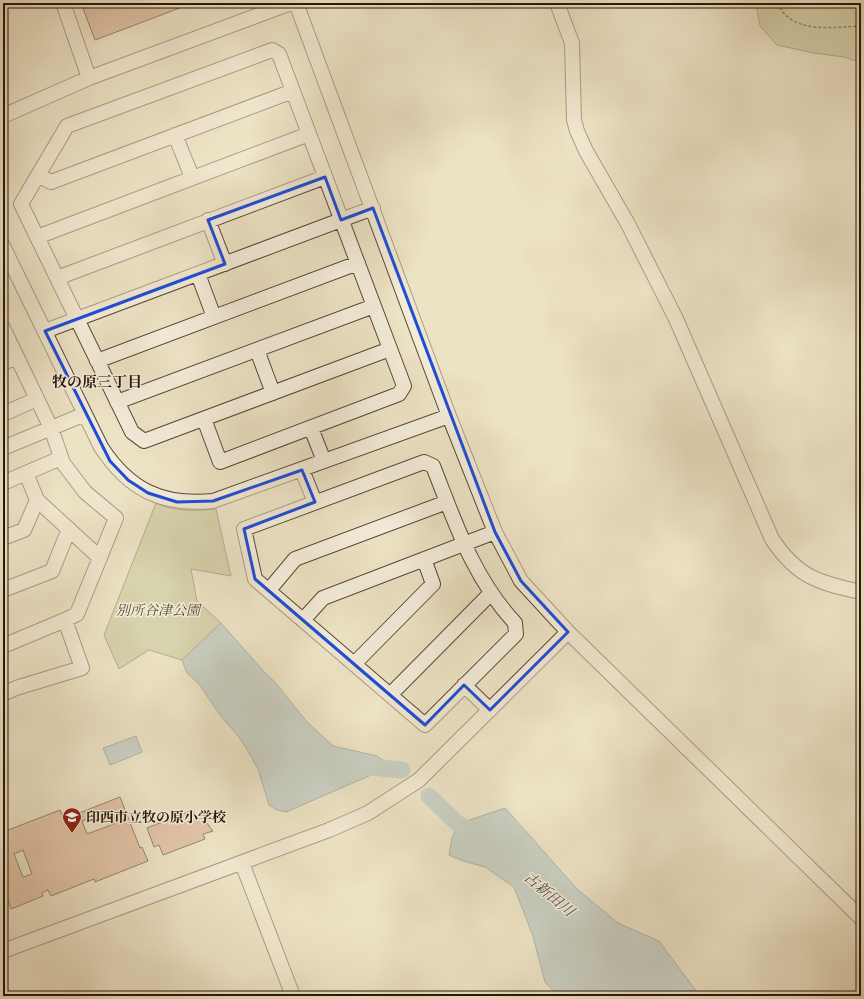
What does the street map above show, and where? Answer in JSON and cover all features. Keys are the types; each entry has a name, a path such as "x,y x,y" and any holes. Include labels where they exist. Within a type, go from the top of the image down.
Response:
{"street":[{"path":"63,3 89,78"},
{"path":"3,116 89,78 291,3"},
{"path":"296,3 449,416 495,532 521,582 568,632 861,918"},
{"path":"557,3 572,43 574,120 577,132 586,152 628,224 676,319 772,539 780,553 801,572 832,586 861,592"},
{"path":"204,420 220,462 399,394 404,386 279,54 272,50 67,126 21,204 132,432 144,441 204,420 390,349"},
{"path":"38,175 51,182 293,91"},
{"path":"37,237 192,177 309,134"},
{"path":"175,135 192,177"},
{"path":"57,278 325,177"},
{"path":"45,331 373,208"},
{"path":"208,220 225,264"},
{"path":"3,246 101,447 119,471 137,486 160,498 177,502 195,503 213,501 449,416"},
{"path":"97,361 358,263"},
{"path":"198,274 214,317"},
{"path":"117,402 374,306"},
{"path":"3,328 51,428 62,458 85,492 116,518 77,614 3,646"},
{"path":"257,350 273,393"},
{"path":"3,364 17,357"},
{"path":"3,414 37,399"},
{"path":"3,448 85,414"},
{"path":"312,428 324,461"},
{"path":"3,483 62,458"},
{"path":"424,462 433,466 478,575 515,623 516,634 425,725 255,579 244,529 315,502 424,462"},
{"path":"302,470 315,502"},
{"path":"26,473 37,500 100,558"},
{"path":"3,538 24,530 37,500"},
{"path":"269,590 295,559 447,502"},
{"path":"3,590 52,571 69,529"},
{"path":"303,620 323,598 495,532"},
{"path":"354,664 433,584 424,559"},
{"path":"390,694 491,593"},
{"path":"3,694 16,688 82,668 65,620"},
{"path":"3,951 242,863 329,830 368,813 418,780 568,632"},
{"path":"464,685 490,710"},
{"path":"242,863 293,996"}],"path":[{"path":"778,3 787,17 800,24 821,27 861,26"}],"highlighted area":[{"path":"325,177 341,220 373,208 495,532 521,581 568,632 490,710 464,685 425,725 255,579 244,529 315,502 302,470 213,501 177,502 148,493 128,480 110,461 45,331 225,264 208,220"}],"green space":[{"path":"756,3 861,3 861,63 844,57 814,53 777,45 760,26"},
{"name":"別所谷津公園","path":"156,503 178,509 216,509 231,576 191,569 197,601 221,623 182,660 149,650 119,669 104,635"}],"water":[{"path":"221,623 274,681 307,722 333,746 377,756 384,761 384,767 369,776 286,812 277,810 269,805 258,769 249,753 239,737 220,715 199,684 187,673 182,660"},
{"path":"136,736 142,752 110,765 103,748"},
{"path":"505,808 577,889 618,923 659,941 700,996 558,996 545,982 533,936 514,887 485,867 463,861 449,855 452,838 458,824"}],"building":[{"path":"81,3 193,3 95,40"},
{"path":"450,3 467,3 452,8"},
{"path":"120,797 140,848 142,847 148,861 95,882 94,879 51,896 48,890 42,893 43,896 11,909 6,896 3,897 3,832 60,810 64,819","holes":["109,811 114,824 87,834 82,821","23,850 32,874 23,877 14,854"]},
{"path":"193,810 197,820 203,818 213,831 203,834 205,839 163,855 159,845 154,847 147,828"}],"waterway":[{"name":"古新田川","path":"361,766 402,770"},
{"name":"古新田川","path":"429,796 458,824 478,835"}],"place":[{"name":"印西市立牧の原小学校","path":"72,834"}],"district":[{"name":"牧の原三丁目","path":"97,382"}]}
